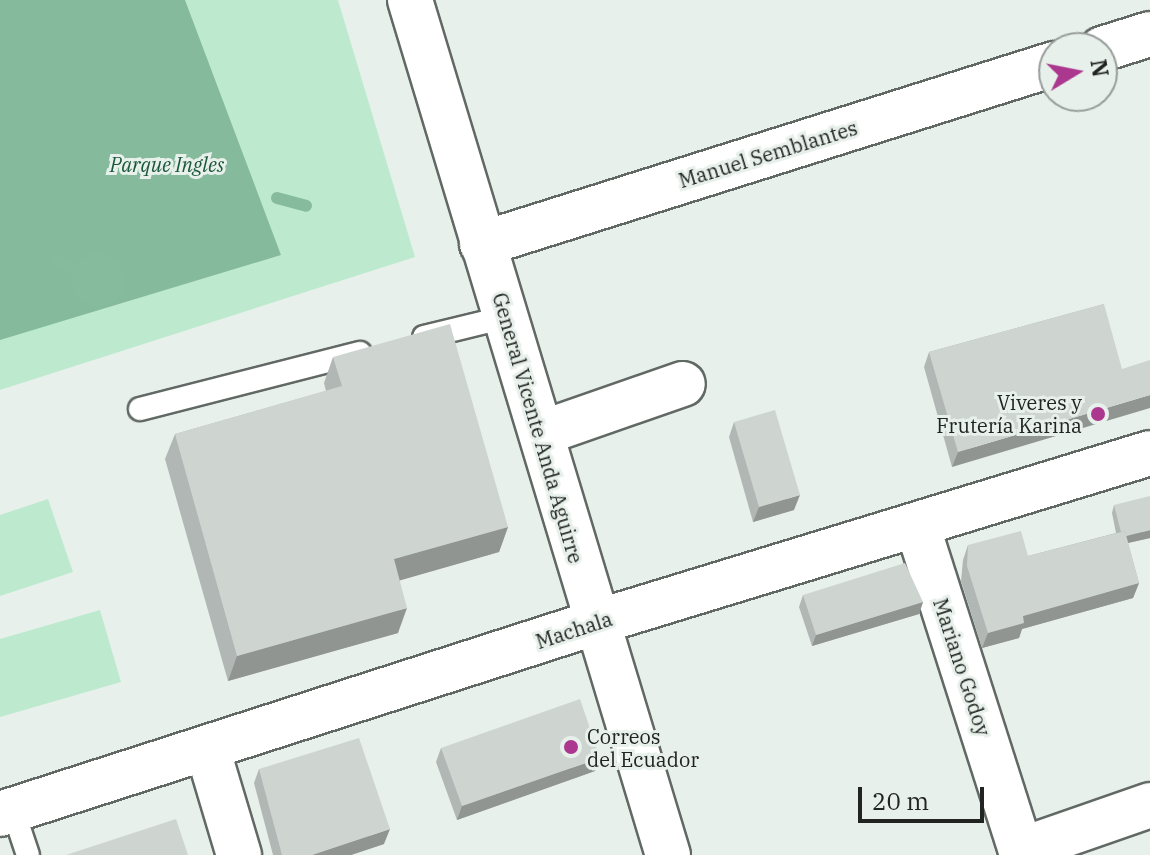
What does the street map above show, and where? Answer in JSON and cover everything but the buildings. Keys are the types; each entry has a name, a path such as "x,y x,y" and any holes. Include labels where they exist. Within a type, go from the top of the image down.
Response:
{"street":[{"name":"General Vicente Anda Aguirre","path":"410,0 542,433 594,623 668,855"},
{"path":"1118,44 1150,34"},
{"name":"Manuel Semblantes","path":"482,244 1038,69"},
{"path":"542,433 683,384"},
{"name":"Machala","path":"6,812 208,751 594,623 1150,453"},
{"name":"Mariano Godoy","path":"917,525 1021,852"},
{"path":"208,751 239,855"},
{"path":"1021,852 1150,805"}],"lane":[{"path":"140,409 506,317"},
{"path":"6,812 28,855"}],"green space":[{"name":"Parque Ingles","path":"0,0 338,0 415,257 0,390"},
{"path":"0,0 185,0 281,255 0,340"},
{"path":"48,499 73,572 0,596 0,515"},
{"path":"100,610 121,682 0,717 0,639"}],"shaded area":[{"path":"98,253 117,261 125,280 117,299 98,307 79,299 71,280 79,261"}],"waterway":[{"path":"277,198 306,206"},
{"path":"57,260 73,270"}],"place":[{"name":"Viveres y Frutería Karina","path":"1098,414"},
{"name":"Correos del Ecuador","path":"571,747"}]}
